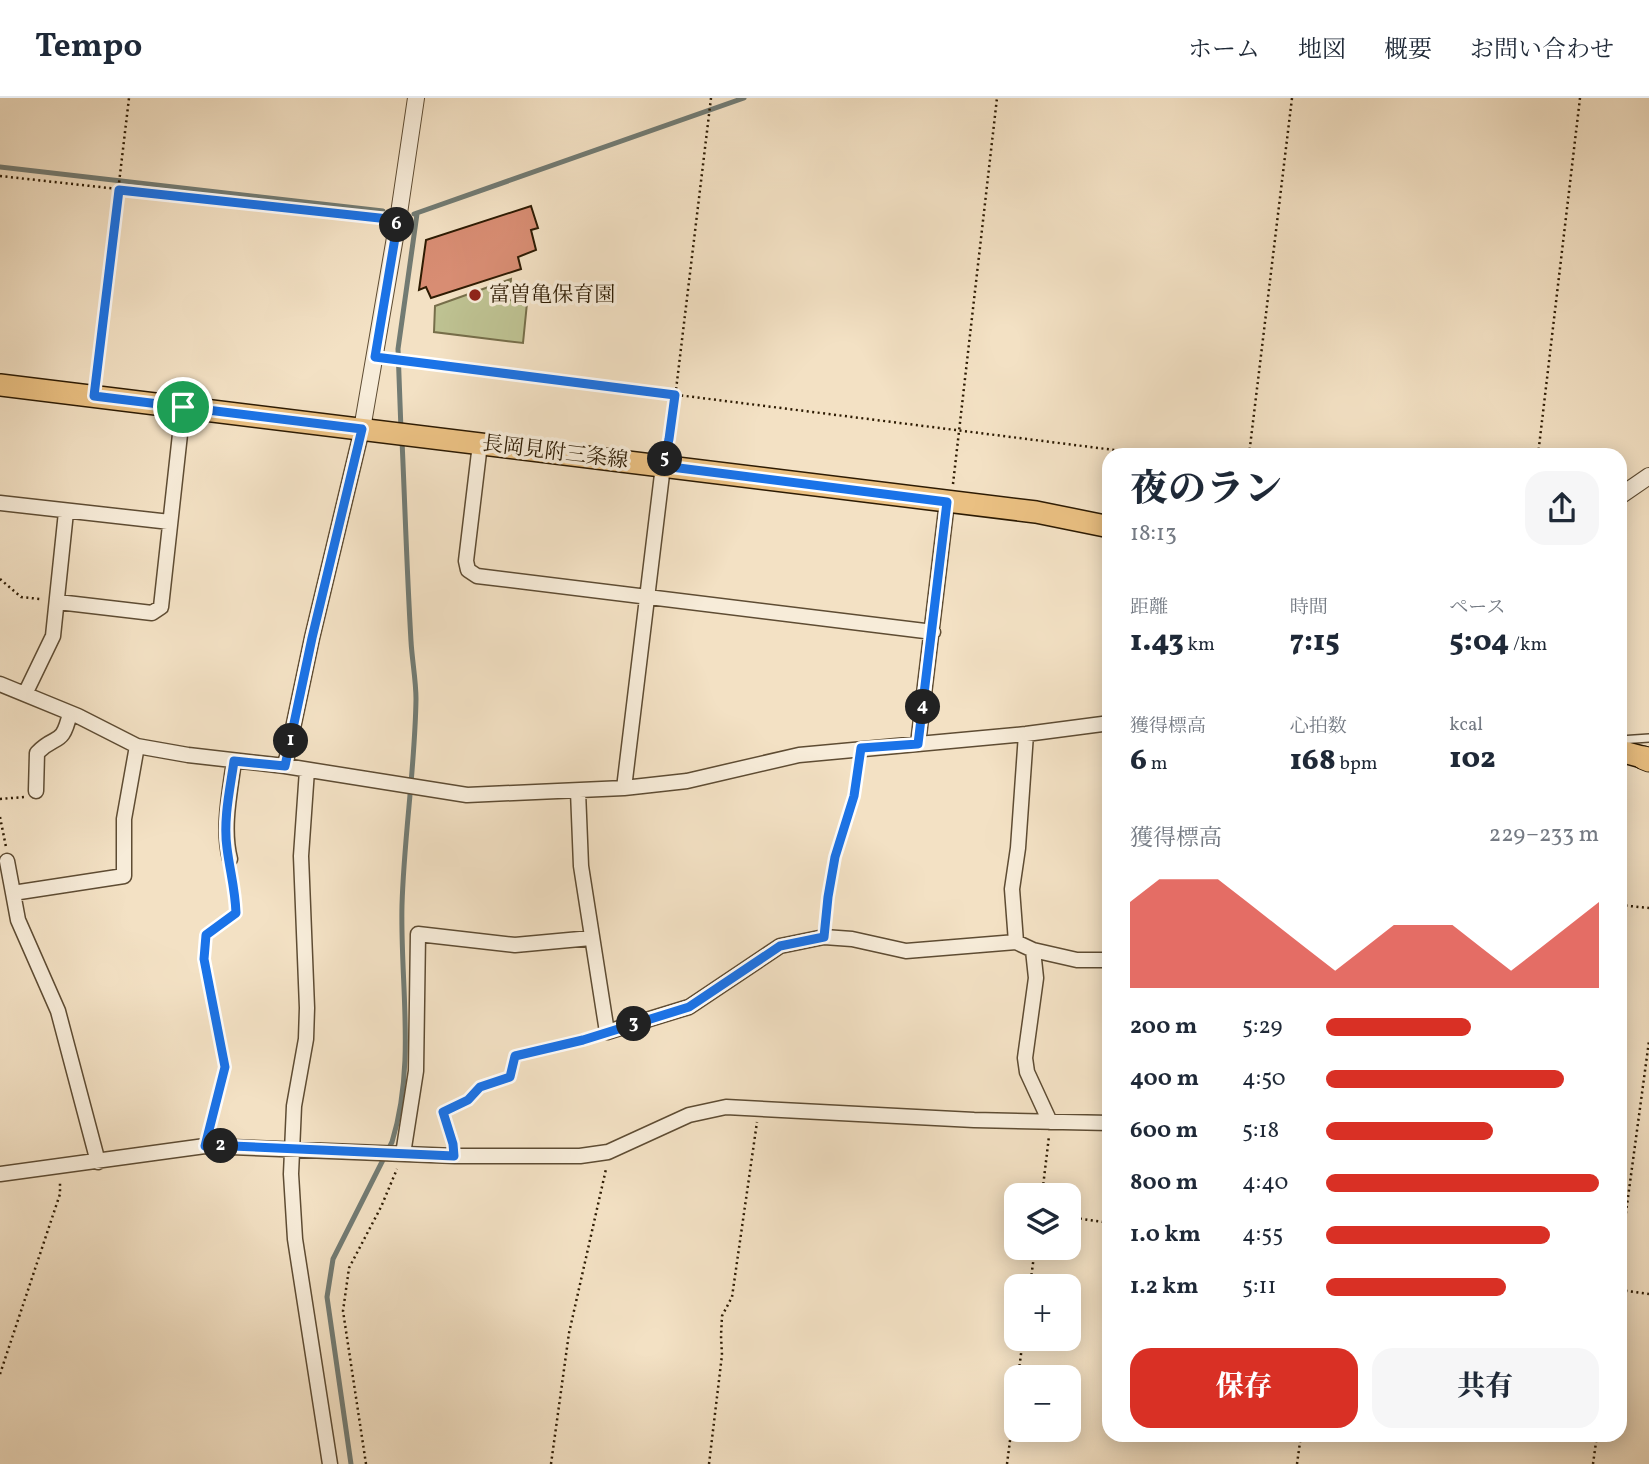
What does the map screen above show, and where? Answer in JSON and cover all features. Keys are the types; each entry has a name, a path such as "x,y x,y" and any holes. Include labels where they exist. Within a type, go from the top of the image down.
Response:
{"main road":[{"name":"長岡見附三条線","path":"0,385 1036,512 1102,525"},
{"path":"1627,752 1648,755"}],"street":[{"path":"285,766 312,638 362,429 416,98"},
{"path":"58,602 152,613 161,607 183,407"},
{"path":"480,444 466,561 468,570 477,576 933,632"},
{"path":"624,788 663,466"},
{"path":"1627,491 1649,476"},
{"path":"918,744 951,502"},
{"path":"0,503 170,522"},
{"path":"25,694 53,636 66,512"},
{"path":"0,684 70,713 137,746 467,795 624,788 687,780 799,755 1026,734 1102,724"},
{"path":"36,791 37,753 65,733 70,713"},
{"path":"1017,942 1012,889 1018,848 1026,734"},
{"path":"13,893 124,876 124,819 137,746"},
{"path":"230,859 227,824 234,761"},
{"path":"307,770 301,856 306,1039 294,1106 291,1174 295,1240 330,1464"},
{"path":"578,792 581,866 607,1032 689,1007 780,946 824,937 852,939 906,951 1017,942 1033,950 1077,960 1102,960"},
{"path":"8,861 18,920 58,1012 98,1162"},
{"path":"403,1154 416,1071 418,934 515,945 591,938"},
{"path":"1033,950 1036,978 1025,1058 1027,1072 1050,1122"},
{"path":"0,1174 205,1146 454,1156 580,1157 608,1152 688,1115 726,1107 1102,1123"}],"lane":[{"path":"1627,744 1648,755"}],"path":[{"path":"94,396 129,98"},
{"path":"663,466 675,395 711,98"},
{"path":"951,502 997,98"},
{"path":"1250,448 1292,98"},
{"path":"1539,448 1580,98"},
{"path":"0,176 398,220"},
{"path":"375,357 1102,448"},
{"path":"0,579 21,597 58,602"},
{"path":"824,937 835,857 854,796 861,748"},
{"path":"0,799 29,796 36,791"},
{"path":"0,817 8,861"},
{"path":"205,1146 225,1067 204,959 204,943 206,935 236,913 230,859"},
{"path":"1627,906 1649,908"},
{"path":"454,1156 443,1112 468,1100 480,1087 510,1077 515,1056 607,1032"},
{"path":"1627,1206 1649,1041"},
{"path":"709,1464 722,1355 722,1316 732,1297 759,1109"},
{"path":"1043,1183 1050,1122"},
{"path":"551,1464 569,1333 603,1190 608,1152"},
{"path":"366,1464 343,1311 344,1293 349,1268 381,1207 403,1154"},
{"path":"0,1374 60,1194 58,1168"},
{"path":"1081,1219 1102,1222"},
{"path":"1627,1291 1649,1294"},
{"path":"1007,1464 1010,1442"},
{"path":"1297,1464 1300,1442"},
{"path":"1593,1464 1596,1442"}],"green space":[{"path":"511,279 509,300 527,303 523,343 434,332 435,306"}],"building":[{"path":"531,206 538,228 531,230 536,250 518,257 521,269 431,298 426,287 419,290 426,240"}],"waterway":[{"path":"414,214 744,98"},
{"path":"0,167 383,211"},
{"path":"401,430 398,349 417,214"},
{"path":"351,1464 327,1297 333,1259 392,1142 399,1113 405,1054 402,905 416,699 402,440"}],"place":[{"name":"富曽亀保育園","path":"475,295"}],"route":[{"path":"119,190 398,220 375,357 675,395 663,466 947,502 918,744 861,748 854,796 835,857 824,937 780,946 689,1007 583,1040 515,1056 510,1077 480,1087 468,1100 443,1112 454,1156 205,1146 225,1067 204,959 204,943 206,935 236,913 235,886 227,848 234,761 285,766 312,638 362,429 183,407 94,396 119,190"}]}
